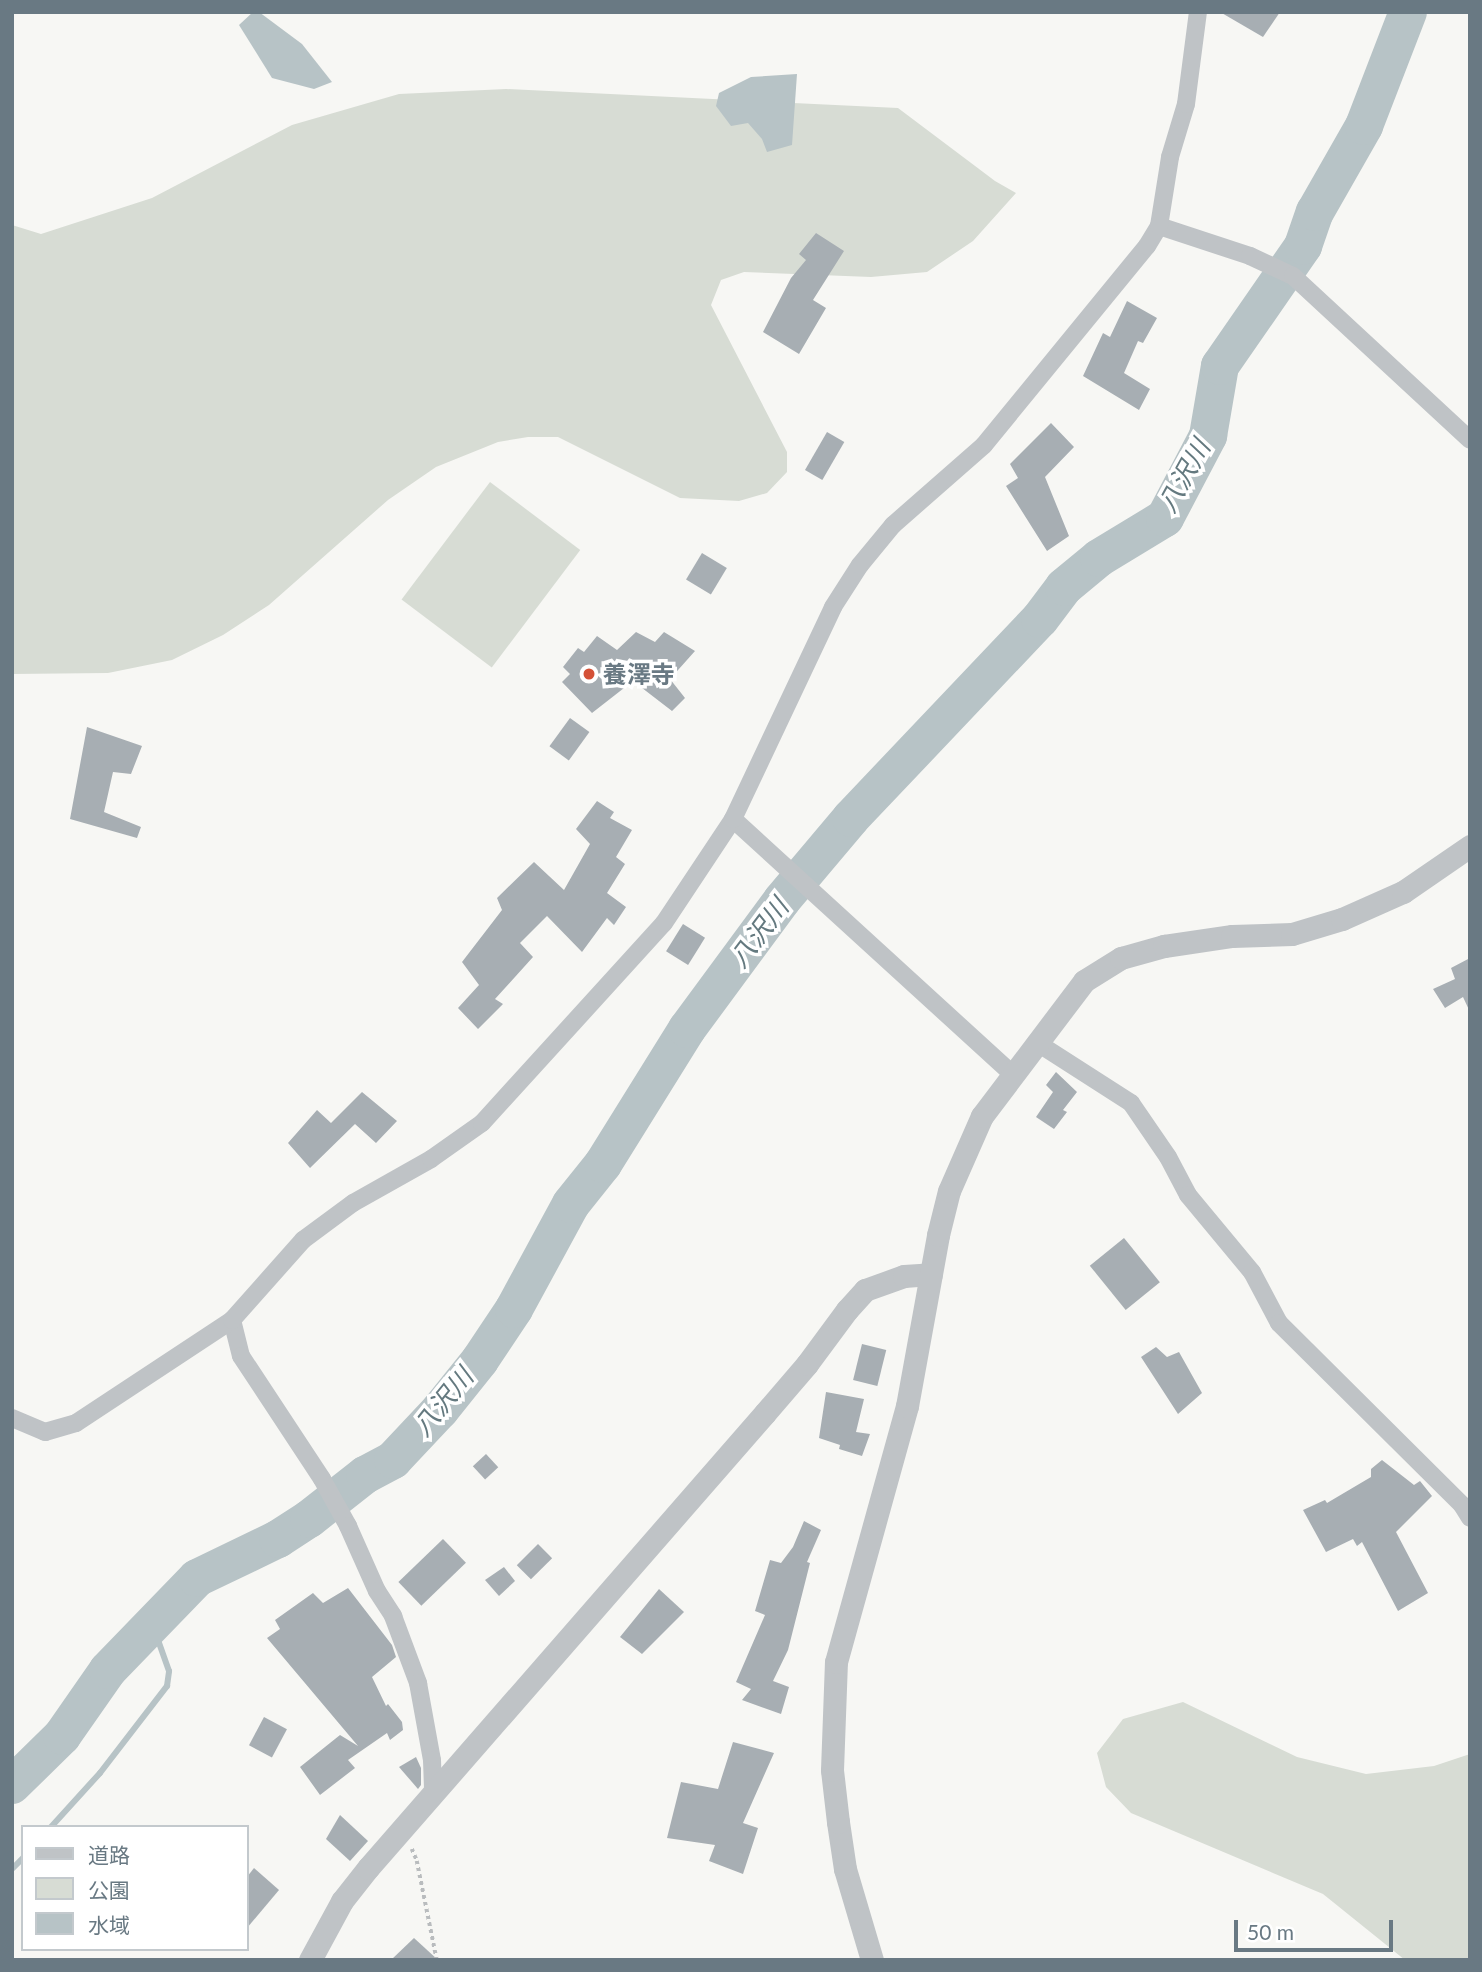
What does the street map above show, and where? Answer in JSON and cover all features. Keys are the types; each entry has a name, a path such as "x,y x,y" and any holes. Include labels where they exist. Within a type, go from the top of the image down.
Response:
{"street":[{"path":"12,1418 45,1432 76,1423 232,1320 303,1240 353,1203 431,1158 482,1123 664,923 733,819 833,607 860,565 893,524 984,445 1147,246 1158,226 1170,156 1186,104 1198,12"},
{"path":"1158,226 1250,256 1293,276 1470,440"},
{"path":"733,819 1012,1074"},
{"path":"872,1960 845,1869 838,1822 832,1770 836,1662 882,1506 907,1406 938,1235 961,1161 982,1116 1084,981 1121,958 1164,946 1232,936 1292,934 1342,919 1403,892 1470,846"},
{"path":"1036,1042 1131,1103 1168,1157 1188,1195 1252,1272 1279,1324 1462,1505 1470,1518"},
{"path":"310,1960 342,1900 433,1792 756,1424 865,1290 905,1276 931,1274"},
{"path":"232,1320 241,1356 322,1479 348,1526 377,1591 393,1616 418,1683 432,1760 433,1792"}],"path":[{"path":"403,1829 417,1861 437,1960"}],"green space":[{"path":"506,89 898,108 995,181 1016,193 973,241 927,272 871,277 744,272 721,280 711,305 787,452 787,472 767,493 739,501 680,498 558,437 528,437 498,442 436,467 388,500 269,605 223,635 172,660 108,673 12,674 12,225 41,234 152,198 292,125 399,94"},
{"path":"490,482 580,550 492,667 402,599"},
{"path":"1183,1702 1297,1757 1366,1774 1434,1766 1470,1754 1470,1960 1405,1960 1323,1894 1131,1813 1106,1787 1097,1753 1123,1719"}],"water":[{"path":"253,12 259,12 302,44 332,82 314,89 272,78 239,25"},
{"path":"797,74 792,145 767,152 762,139 748,123 731,126 716,106 719,93 751,77"}],"building":[{"path":"1220,12 1280,12 1263,37"},
{"path":"816,233 844,251 813,300 826,308 799,354 763,332 791,278 806,260 799,254"},
{"path":"1127,301 1157,318 1143,343 1138,341 1124,373 1150,389 1139,410 1083,376 1103,333 1110,337"},
{"path":"1051,423 1074,447 1045,477 1069,536 1047,551 1006,486 1018,478 1010,464"},
{"path":"827,432 844,442 822,480 805,470"},
{"path":"702,553 727,568 711,595 686,580"},
{"path":"636,632 655,642 664,632 695,651 670,679 685,698 672,711 633,681 592,713 562,682 570,674 563,667 578,648 584,652 597,636 617,650"},
{"path":"570,718 589,732 569,760 549,746"},
{"path":"87,727 142,746 131,774 113,772 104,812 141,827 137,838 70,819"},
{"path":"597,801 614,812 610,818 632,830 616,857 625,864 607,893 626,907 614,925 607,918 582,952 547,916 520,943 533,957 495,999 503,1004 478,1029 458,1008 479,985 462,962 502,910 497,898 534,862 564,890 590,844 576,829"},
{"path":"683,924 705,938 688,965 666,951"},
{"path":"1470,958 1470,1012 1463,997 1445,1008 1433,989 1455,979 1451,968"},
{"path":"1056,1072 1077,1092 1063,1110 1067,1112 1054,1129 1036,1117 1053,1092 1046,1085"},
{"path":"362,1092 397,1121 376,1143 355,1124 310,1168 288,1143 317,1110 331,1123"},
{"path":"1124,1238 1160,1282 1126,1310 1090,1266"},
{"path":"862,1344 886,1350 877,1386 853,1380"},
{"path":"1156,1347 1167,1357 1179,1352 1202,1393 1178,1414 1141,1357"},
{"path":"826,1392 864,1399 856,1432 870,1434 862,1456 839,1449 840,1445 819,1438"},
{"path":"486,1454 498,1467 485,1479 473,1466"},
{"path":"1382,1460 1414,1485 1420,1481 1432,1496 1396,1532 1428,1593 1398,1611 1362,1542 1357,1546 1353,1539 1326,1552 1303,1510 1325,1500 1327,1503 1371,1477 1371,1469"},
{"path":"804,1521 821,1530 807,1562 810,1563 788,1650 773,1681 789,1687 781,1714 742,1700 751,1689 736,1682 765,1615 755,1611 770,1560 781,1563 793,1547"},
{"path":"443,1539 466,1563 421,1606 398,1582"},
{"path":"538,1544 552,1558 531,1579 517,1565"},
{"path":"504,1567 515,1581 499,1596 485,1580"},
{"path":"348,1588 392,1645 396,1657 372,1677 386,1706 388,1704 402,1722 403,1730 390,1740 387,1733 348,1760 355,1768 320,1795 300,1767 340,1735 358,1746 267,1638 280,1629 275,1620 313,1593 323,1603"},
{"path":"659,1589 684,1612 642,1654 620,1637"},
{"path":"264,1717 287,1729 272,1757 249,1745"},
{"path":"733,1742 774,1753 743,1823 758,1828 743,1874 709,1861 715,1845 667,1838 681,1782 718,1789"},
{"path":"416,1757 421,1768 421,1785 418,1789 399,1767"},
{"path":"340,1815 368,1841 350,1861 326,1839"},
{"path":"254,1868 279,1890 248,1927 248,1876"},
{"path":"414,1938 438,1960 391,1960"}],"waterway":[{"name":"八沢川","path":"12,1785 62,1736 108,1670 197,1578 278,1539 309,1519 365,1475 393,1460 440,1410 480,1360 514,1309 571,1204 603,1164 687,1029 782,900 851,818 1040,619 1064,587 1099,558 1165,518 1208,436 1220,366 1303,246 1315,212 1364,126 1408,12"},
{"path":"53,1825 100,1773 167,1686 169,1671 152,1623"},
{"path":"12,1869 21,1860"}],"place":[{"name":"養澤寺","path":"589,674"}]}
